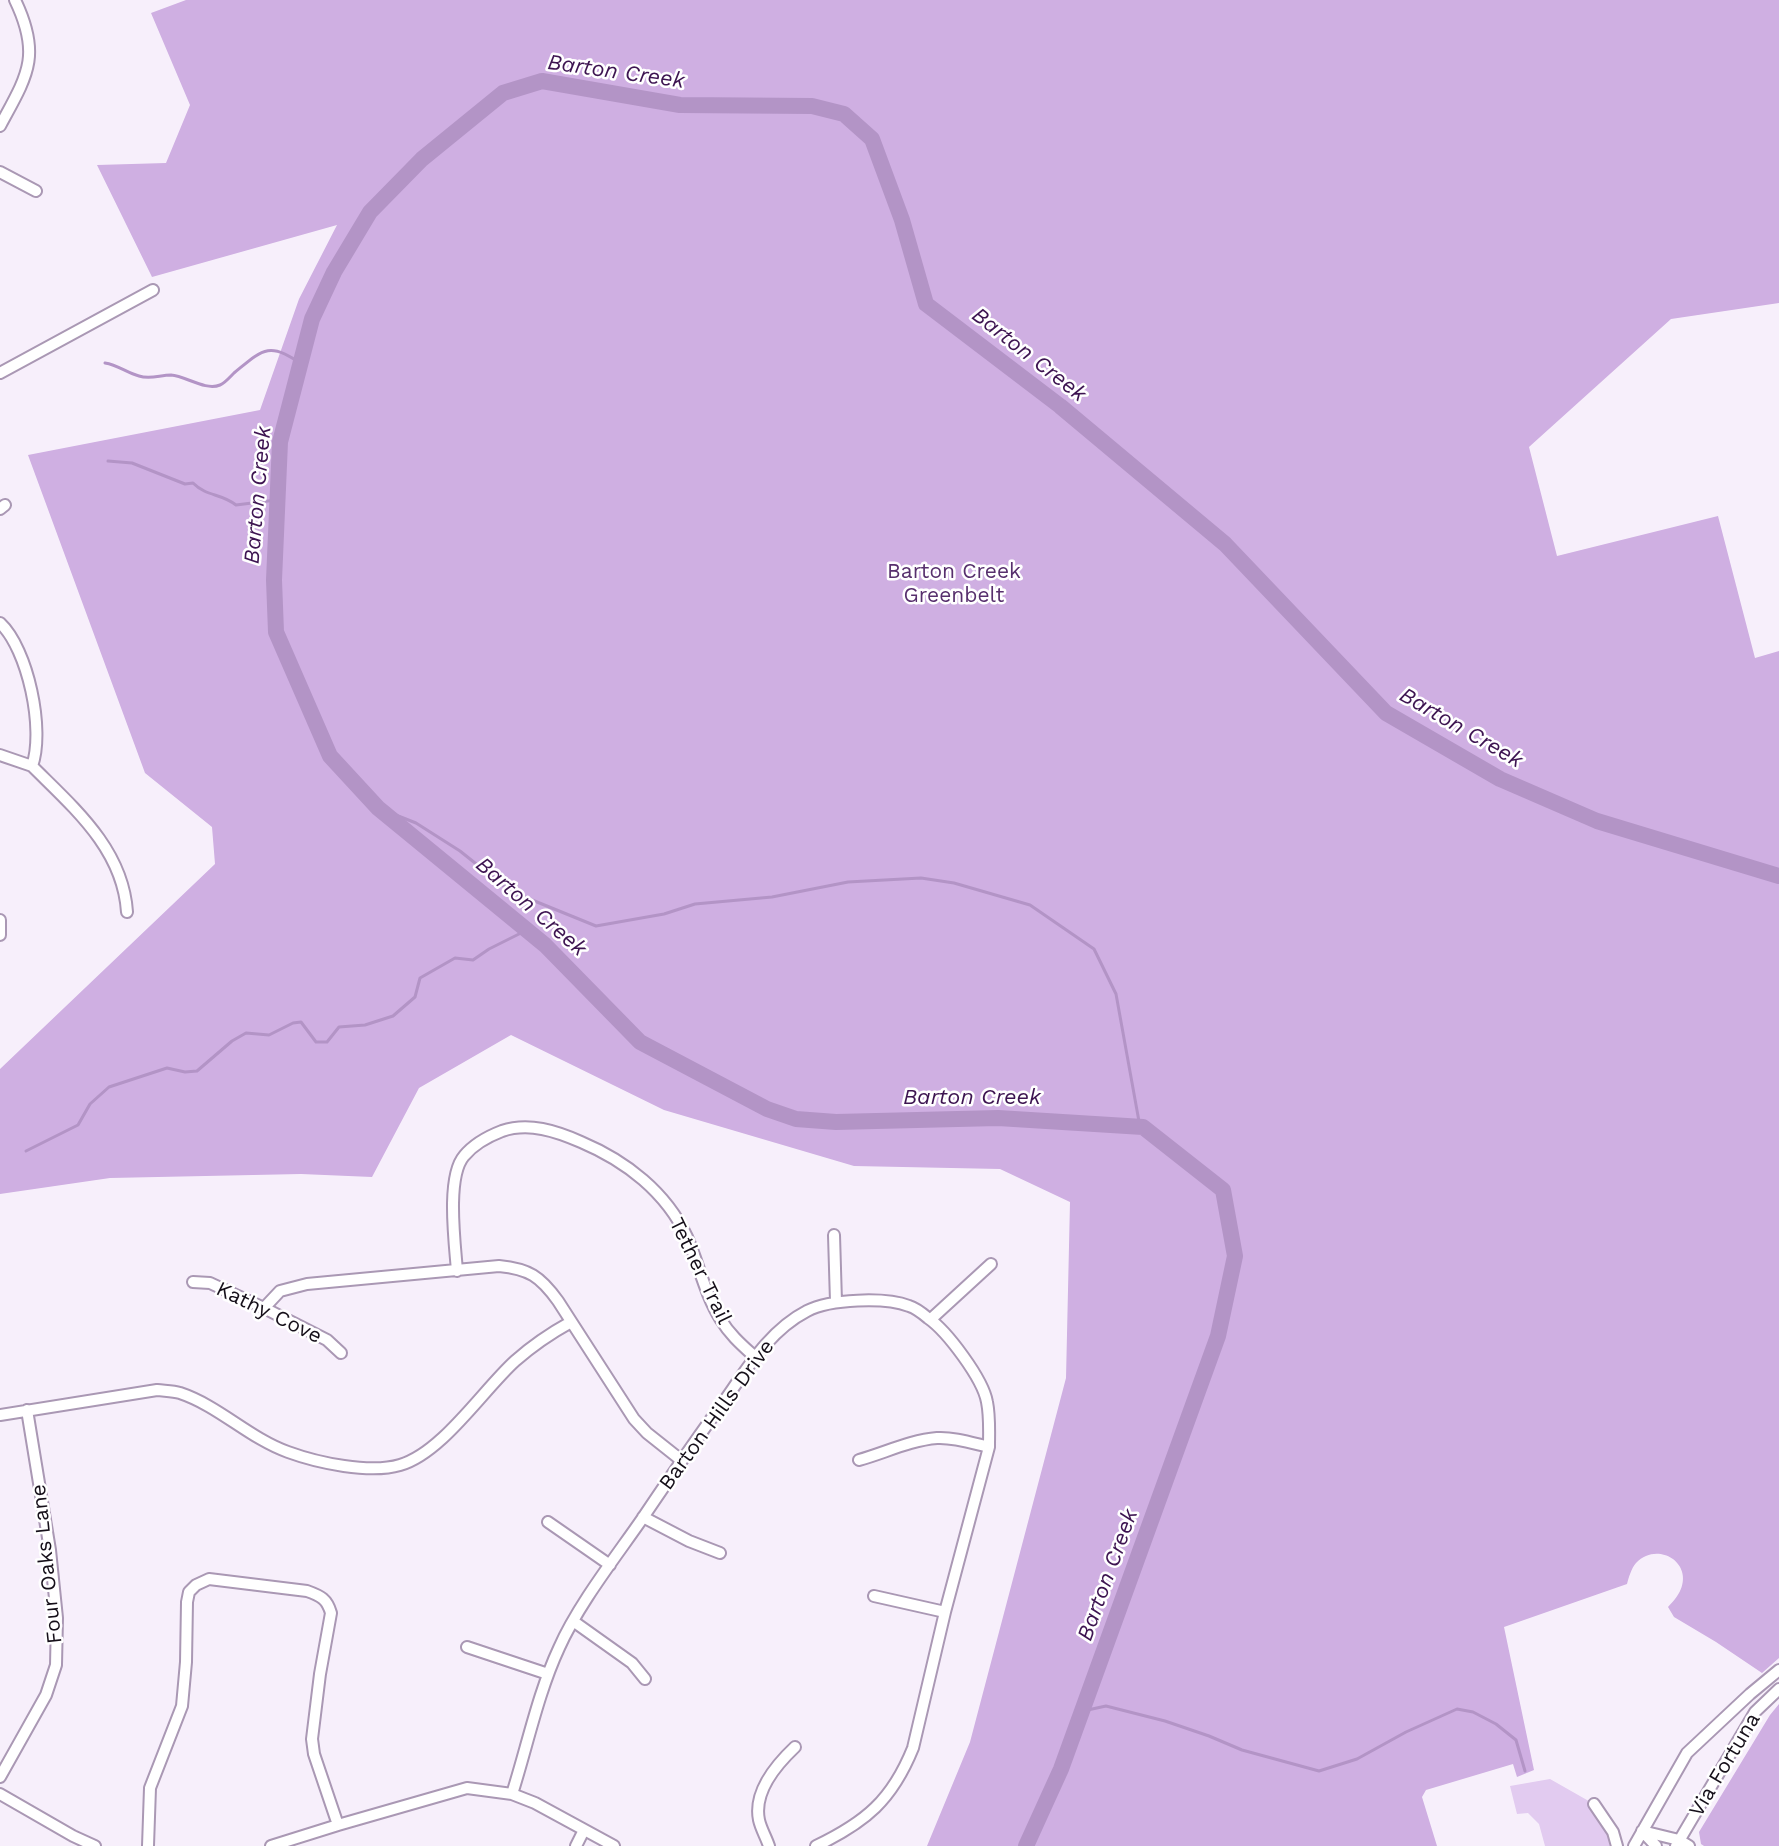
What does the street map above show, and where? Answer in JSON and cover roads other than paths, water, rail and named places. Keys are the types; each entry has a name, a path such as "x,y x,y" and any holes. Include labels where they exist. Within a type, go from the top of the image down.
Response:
{"street":[{"path":"0,126 28,69 30,51 26,21 15,0"},
{"path":"0,172 36,191"},
{"path":"0,373 153,290"},
{"path":"0,623 17,649 27,672 37,735 32,766"},
{"path":"0,755 32,766 105,844 119,870 128,912"},
{"path":"0,920 0,935"},
{"name":"Tether Trail","path":"457,1271 453,1190 456,1170 464,1156 483,1140 503,1131 527,1127 548,1129 609,1155 633,1170 667,1203 686,1236 712,1304 722,1322 755,1357"},
{"path":"834,1235 836,1302"},
{"path":"931,1320 991,1264"},
{"path":"264,1308 280,1291 307,1284 499,1266 517,1268 534,1275 548,1287 634,1419 647,1433 681,1460"},
{"name":"Kathy Cove","path":"193,1282 210,1283 264,1308 327,1340 341,1353"},
{"name":"Barton Hills Drive","path":"512,1794 548,1674 559,1647 610,1565 681,1460 755,1357 789,1322 808,1310 836,1302 893,1301 911,1306 931,1320 964,1356 987,1399 990,1419 988,1447 945,1612 913,1748 904,1769 880,1805 851,1828 816,1846"},
{"path":"0,1415 157,1390 177,1392 196,1399 256,1438 308,1460 348,1466 400,1465 422,1454 439,1441 516,1360 545,1337 571,1322"},
{"name":"Four Oaks Lane","path":"0,1776 46,1695 56,1665 57,1618 50,1550 27,1410"},
{"path":"859,1460 938,1438 988,1447"},
{"path":"644,1516 689,1542 720,1553"},
{"path":"548,1522 610,1565"},
{"path":"148,1846 150,1788 182,1706 186,1672 189,1592 196,1585 209,1579 307,1591 321,1596 329,1604 332,1613 320,1674 312,1739 314,1754 338,1825"},
{"path":"874,1596 945,1612"},
{"path":"573,1622 632,1664 645,1679"},
{"path":"466,1647 548,1674"},
{"name":"Via Fortuna","path":"1634,1846 1687,1753 1779,1670"},
{"name":"Via Fortuna","path":"1681,1844 1761,1705 1779,1689"},
{"path":"1750,1694 1761,1705"},
{"path":"769,1846 758,1818 761,1797 776,1765 795,1747"},
{"path":"271,1846 467,1788 512,1794 535,1803 614,1846"},
{"path":"0,1794 71,1841 96,1846"},
{"path":"1594,1804 1613,1832 1617,1846"},
{"path":"576,1846 584,1830"},
{"path":"1641,1831 1681,1844"},
{"path":"1641,1831 1656,1846"}],"waterway":[{"name":"Barton Creek","path":"1026,1846 1061,1769 1218,1336 1235,1256 1223,1190 1143,1127 998,1118 836,1122 796,1119 767,1109 640,1042 545,945 378,808 330,756 276,632 274,580 280,442 312,319 334,272 370,212 422,159 503,93 542,81 680,105 812,106 844,114 872,139 902,220 926,304 1060,406 1225,544 1386,713 1500,779 1597,821 1779,876"},
{"path":"105,363 143,377 171,375 208,386 224,383 251,359 266,351 281,352 301,364"},
{"path":"108,461 132,463 185,484 193,483 204,491 225,498 236,505 276,500"},
{"path":"378,808 416,823 460,851 510,891 596,926 664,914 695,904 772,897 848,882 921,878 954,883 1030,905 1094,949 1116,994 1140,1127"},
{"path":"26,1151 78,1125 90,1104 109,1087 167,1068 185,1072 197,1071 232,1041 246,1033 269,1035 293,1023 301,1022 316,1042 327,1042 339,1027 365,1025 393,1016 415,997 420,978 455,958 473,960 489,949 527,930"},
{"path":"1083,1711 1106,1706 1165,1721 1242,1750 1319,1771 1357,1759 1406,1732 1457,1709 1473,1712 1496,1724 1516,1740 1525,1771"}],"park label":[{"name":"Barton Creek Greenbelt","path":"954,584"}]}
